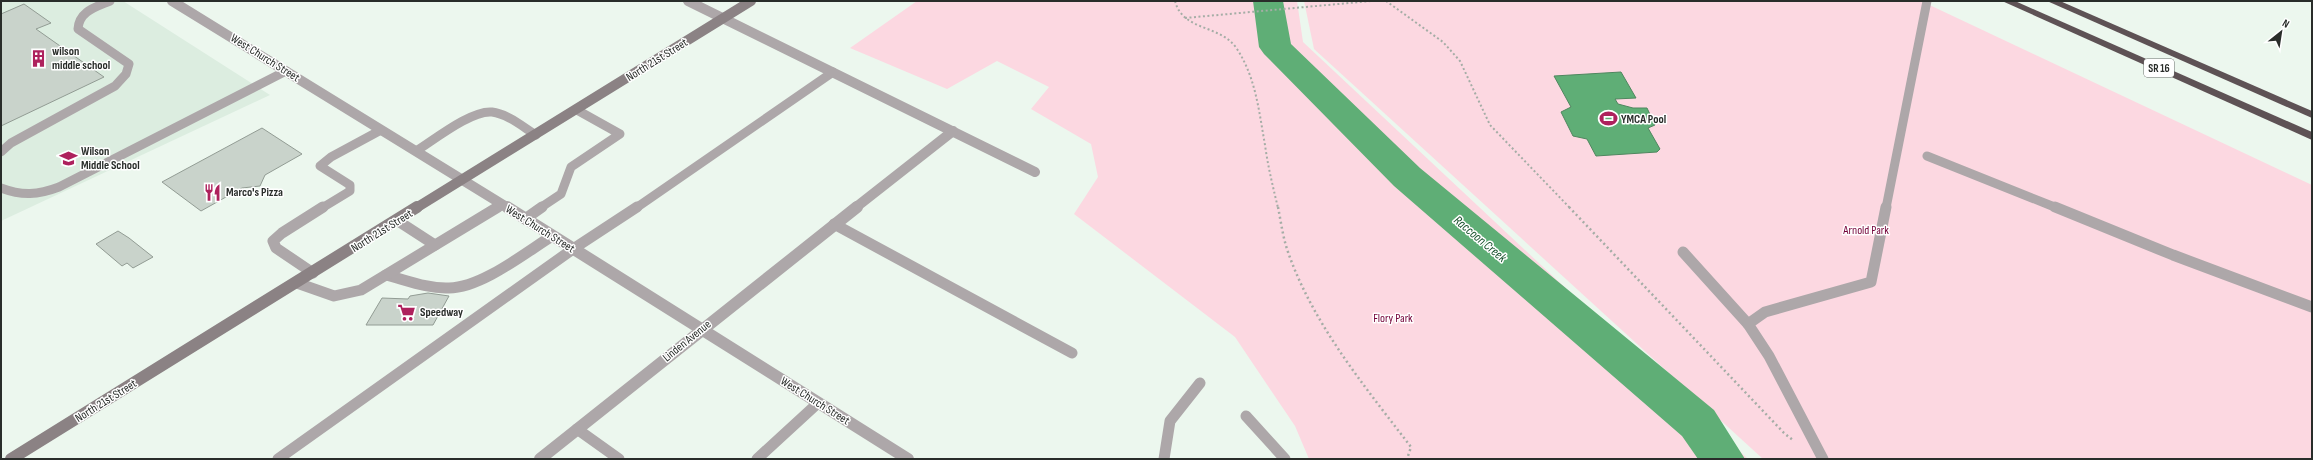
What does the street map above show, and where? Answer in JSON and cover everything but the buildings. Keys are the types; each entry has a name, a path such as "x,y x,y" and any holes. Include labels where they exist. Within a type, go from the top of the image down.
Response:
{"highway":[{"name":"SR 16","path":"2007,1 2312,136"},
{"name":"SR 16","path":"2052,1 2311,115"}],"main road":[{"name":"North 21st Street","path":"11,459 536,136 752,1"}],"street":[{"name":"West Church Street","path":"172,1 464,180 908,459"},
{"path":"688,1 1035,172"},
{"name":"Linden Avenue","path":"540,459 953,131"}],"lane":[{"path":"1,152 11,143 115,86 126,74 129,64 78,29 77,22 80,17 110,1"},
{"path":"1748,324 1765,312 1872,282 1927,1"},
{"path":"1,188 15,195 30,196 48,192 79,178 286,71"},
{"path":"278,459 573,249 663,191 833,72"},
{"path":"525,219 561,194 571,167 620,134 577,110"},
{"path":"416,151 482,113 490,112 500,114 536,136"},
{"path":"313,273 276,248 273,241 282,233 350,191 350,185 320,166 331,157 381,130"},
{"path":"1927,156 2173,255 2312,307"},
{"path":"297,283 334,296 361,290 502,205"},
{"path":"398,221 435,245"},
{"path":"834,224 1072,353"},
{"path":"386,275 430,286 455,288 486,276 552,236"},
{"path":"1682,252 1748,324 1765,347 1806,431 1822,459"},
{"path":"1164,459 1170,421 1200,383"},
{"path":"757,459 818,403"},
{"path":"1246,416 1285,459"},
{"path":"577,429 619,459"}],"path":[{"path":"1174,1 1177,9 1184,18 1195,25 1221,33 1237,48 1254,82 1269,170 1288,251 1302,285 1349,366 1411,447 1407,459"},
{"path":"1184,18 1199,15 1371,1"},
{"path":"1386,1 1443,42 1460,60 1490,125 1768,416 1800,446"}],"shaded area":[{"name":"Wilson Middle School","path":"1,1 123,1 270,95 1,221"},
{"name":"YMCA Pool","path":"1621,72 1636,98 1615,99 1618,104 1633,108 1647,108 1655,125 1648,128 1660,149 1657,152 1596,156 1587,139 1573,136 1561,112 1571,107 1554,76"}],"green space":[{"name":"Flory Park","path":"917,1 1297,1 1303,42 1748,459 1309,459 1295,426 1235,337 1074,214 1098,177 1091,144 1031,109 1049,87 997,61 947,89 850,48"},
{"name":"Arnold Park","path":"1304,1 1921,1 2312,185 2312,459 1763,459 1314,49"}],"waterway":[{"name":"Raccoon Creek","path":"1268,1 1275,47 1407,177 1698,423 1722,459"}],"place":[{"name":"wilson middle school","path":"39,58"},
{"name":"YMCA Pool","path":"1608,119"},
{"name":"Wilson Middle School","path":"68,158"},
{"name":"Marco's Pizza","path":"213,192"},
{"name":"Speedway","path":"407,312"}]}
